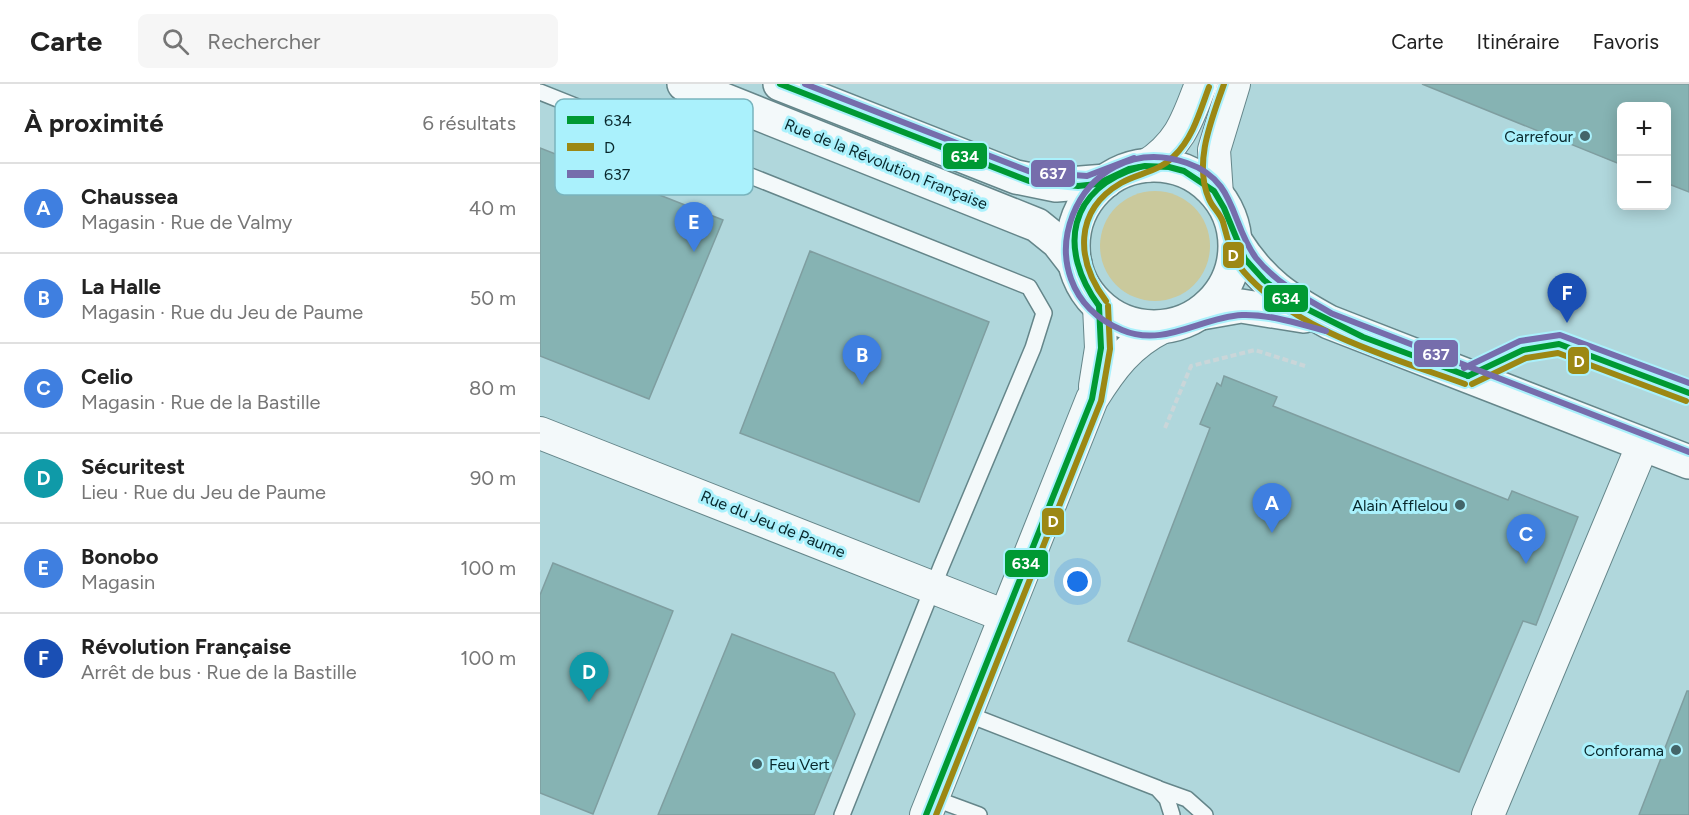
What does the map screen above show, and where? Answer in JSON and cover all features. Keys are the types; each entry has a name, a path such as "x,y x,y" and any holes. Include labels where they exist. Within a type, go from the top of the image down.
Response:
{"street":[{"name":"Rue de la Révolution Française","path":"684,84 722,99"},
{"path":"780,84 1016,177 1056,186 1106,181"},
{"path":"1146,166 1176,141 1201,84"},
{"path":"1217,195 1214,150 1234,84"},
{"name":"Rue de la Révolution Française","path":"753,112 1037,225 1058,242 1075,264"},
{"path":"1163,327 1124,322 1099,306 1081,283 1075,264 1074,233 1080,213 1091,196 1106,181 1125,171 1146,166 1166,166 1185,171 1203,181 1217,195 1228,212 1236,242 1248,261 1270,286 1284,297 1329,322 1689,462"},
{"path":"1092,399 1121,356 1132,345 1163,327 1183,322 1201,313 1216,299 1227,282 1234,262 1236,242"},
{"path":"930,806 1092,399 1101,348 1099,306"},
{"path":"1201,313 1241,306 1329,322"},
{"name":"Rue du Jeu de Paume","path":"540,433 1005,616"},
{"path":"1488,815 1643,444"}],"lane":[{"path":"540,92 558,99"},
{"path":"753,177 1029,287 1044,313 1042,325 842,815"},
{"path":"1467,376 1518,351 1539,345 1559,344 1689,393"},
{"path":"967,714 1187,799 1205,815"},
{"path":"1156,788 1167,799 1172,815"},
{"path":"930,806 979,815"}],"path":[{"path":"1165,428 1191,366 1256,350 1305,366"}],"green space":[{"path":"1155,191 1176,195 1194,207 1206,225 1210,246 1206,267 1194,285 1176,297 1155,301 1134,297 1116,285 1104,267 1100,246 1104,225 1116,207 1134,195"}],"building":[{"name":"Carrefour","path":"1422,84 1689,84 1689,192 1671,185 1671,102 1617,102 1617,163"},
{"path":"540,148 555,154 555,195 659,195 723,220 649,399 540,356"},
{"path":"810,251 989,322 919,502 740,433"},
{"path":"1224,376 1277,397 1273,406 1508,500 1512,491 1578,517 1536,625 1523,621 1459,772 1128,641 1210,428 1200,424 1217,383 1221,386"},
{"path":"553,563 673,611 593,814 540,793 540,595"},
{"name":"Feu Vert","path":"732,634 834,673 855,714 814,815 658,815"},
{"name":"Conforama","path":"1687,691 1689,691 1689,815 1639,815"}],"transit line":[{"name":"634","path":"780,84 1029,181 1078,186 1097,184 1129,169 1145,166 1169,167 1184,171 1214,191 1224,208 1245,259 1264,280 1287,299 1363,337 1468,376"},
{"name":"637","path":"805,84 1031,172 1087,176 1134,158"},
{"name":"D","path":"1224,84 1206,141 1203,170 1209,199 1222,219 1228,242 1244,272 1265,293 1317,327 1377,353 1465,384"},
{"name":"D","path":"1106,301 1089,270 1084,238 1087,222 1105,194 1121,183 1155,169 1181,149 1191,133 1209,87"},
{"name":"637","path":"1326,331 1253,315 1227,317 1153,336 1138,335 1122,330 1089,308 1071,279 1066,247 1073,215 1090,187 1115,167 1148,157 1187,163 1215,180 1224,191 1248,245 1264,267 1282,283 1312,302 1333,314 1689,452"},
{"name":"634","path":"1099,306 1086,284 1078,263 1075,242 1077,223 1084,205 1097,190 1116,177 1140,167"},
{"name":"634","path":"926,815 1092,399 1101,348 1099,306"},
{"name":"D","path":"936,815 1101,401 1110,349 1108,306"},
{"name":"637","path":"1464,368 1520,341 1560,335 1689,383"},
{"name":"634","path":"1468,376 1523,350 1559,344 1689,393"},
{"name":"D","path":"1472,384 1526,358 1558,353 1686,401"}],"place":[{"name":"Carrefour","path":"1585,136"},
{"name":"Bonobo","path":"694,252"},
{"name":"Révolution Française","path":"1567,323"},
{"name":"La Halle","path":"862,385"},
{"name":"Alain Afflelou","path":"1460,505"},
{"name":"Chaussea","path":"1272,533"},
{"name":"Celio","path":"1526,564"},
{"name":"Sécuritest","path":"589,702"},
{"name":"Conforama","path":"1676,750"},
{"name":"Feu Vert","path":"757,764"}]}
